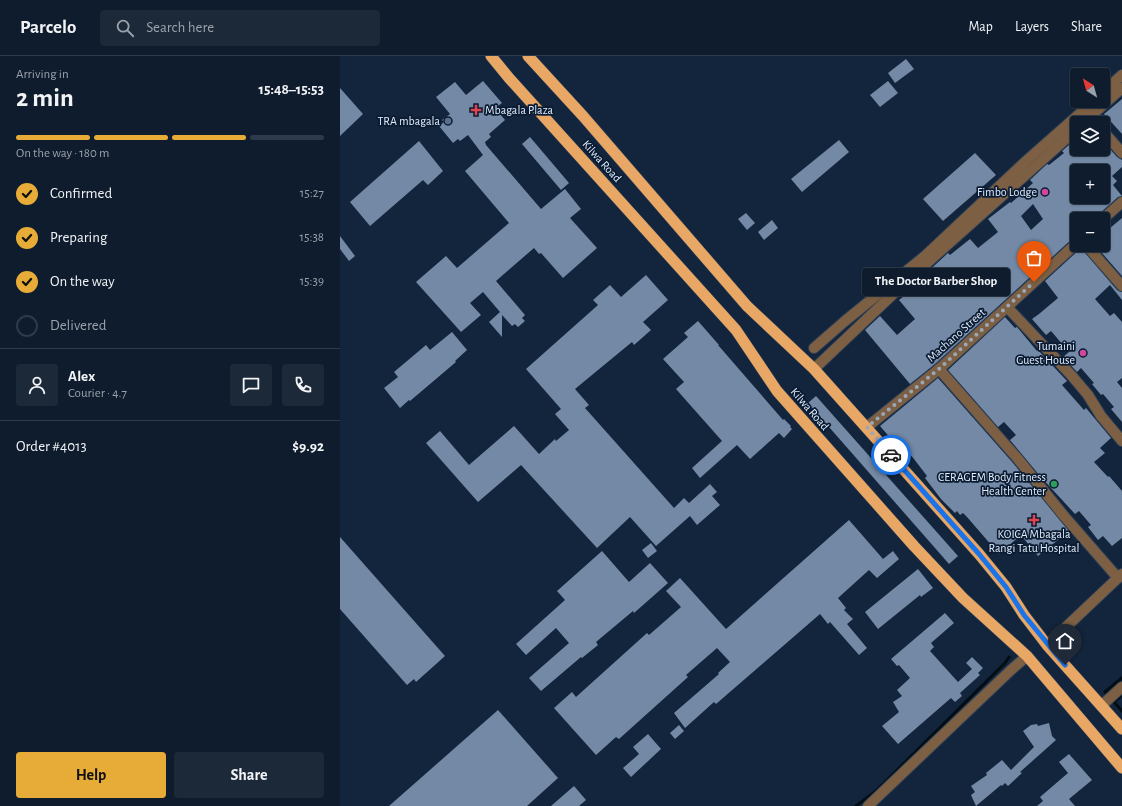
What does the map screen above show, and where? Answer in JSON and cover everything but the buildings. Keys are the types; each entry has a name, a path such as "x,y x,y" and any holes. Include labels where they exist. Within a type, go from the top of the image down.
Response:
{"highway":[{"name":"Kilwa Road","path":"491,56 509,78 736,330 777,391 914,546 949,584 1027,656 1122,768"},
{"name":"Kilwa Road","path":"528,56 583,116 747,306 814,369 867,427 979,554 1006,587 1024,615 1047,645 1122,729"}],"street":[{"path":"1110,86 1122,75"},
{"path":"1095,116 1122,88"},
{"path":"814,348 925,256 1025,162 1086,108"},
{"path":"814,369 909,279 1070,134"},
{"path":"1110,139 1122,153"},
{"path":"1110,213 1122,202"},
{"name":"Machano Street","path":"867,427 939,369 1070,249"},
{"path":"1092,252 1122,286"},
{"path":"1007,307 1072,376 1088,395 1101,416 1122,441"},
{"path":"939,369 1018,459 1064,516 1120,576 1047,645"},
{"path":"868,806 1010,670 1027,656"},
{"path":"1101,706 1122,687"}],"waterway":[{"path":"856,806 876,791 1005,663 1009,657"},
{"path":"1106,693 1105,692 1122,678"},
{"path":"1122,695 1114,702 1122,711"}],"way so far":[{"path":"891,455 867,427 922,384 1034,282"}],"place":[{"name":"Mbagala Plaza","path":"476,110"},
{"name":"TRA mbagala","path":"448,121"},
{"name":"Fimbo Lodge","path":"1045,192"},
{"name":"The Doctor Barber Shop","path":"1034,282"},
{"name":"Tumaini Guest House","path":"1083,353"},
{"name":"CERAGEM Body Fitness Health Center","path":"1054,484"},
{"name":"KOICA Mbagala Rangi Tatu Hospital","path":"1034,520"}],"route":[{"path":"891,455 979,554 1006,587 1024,615 1047,645 1065,665"}]}
